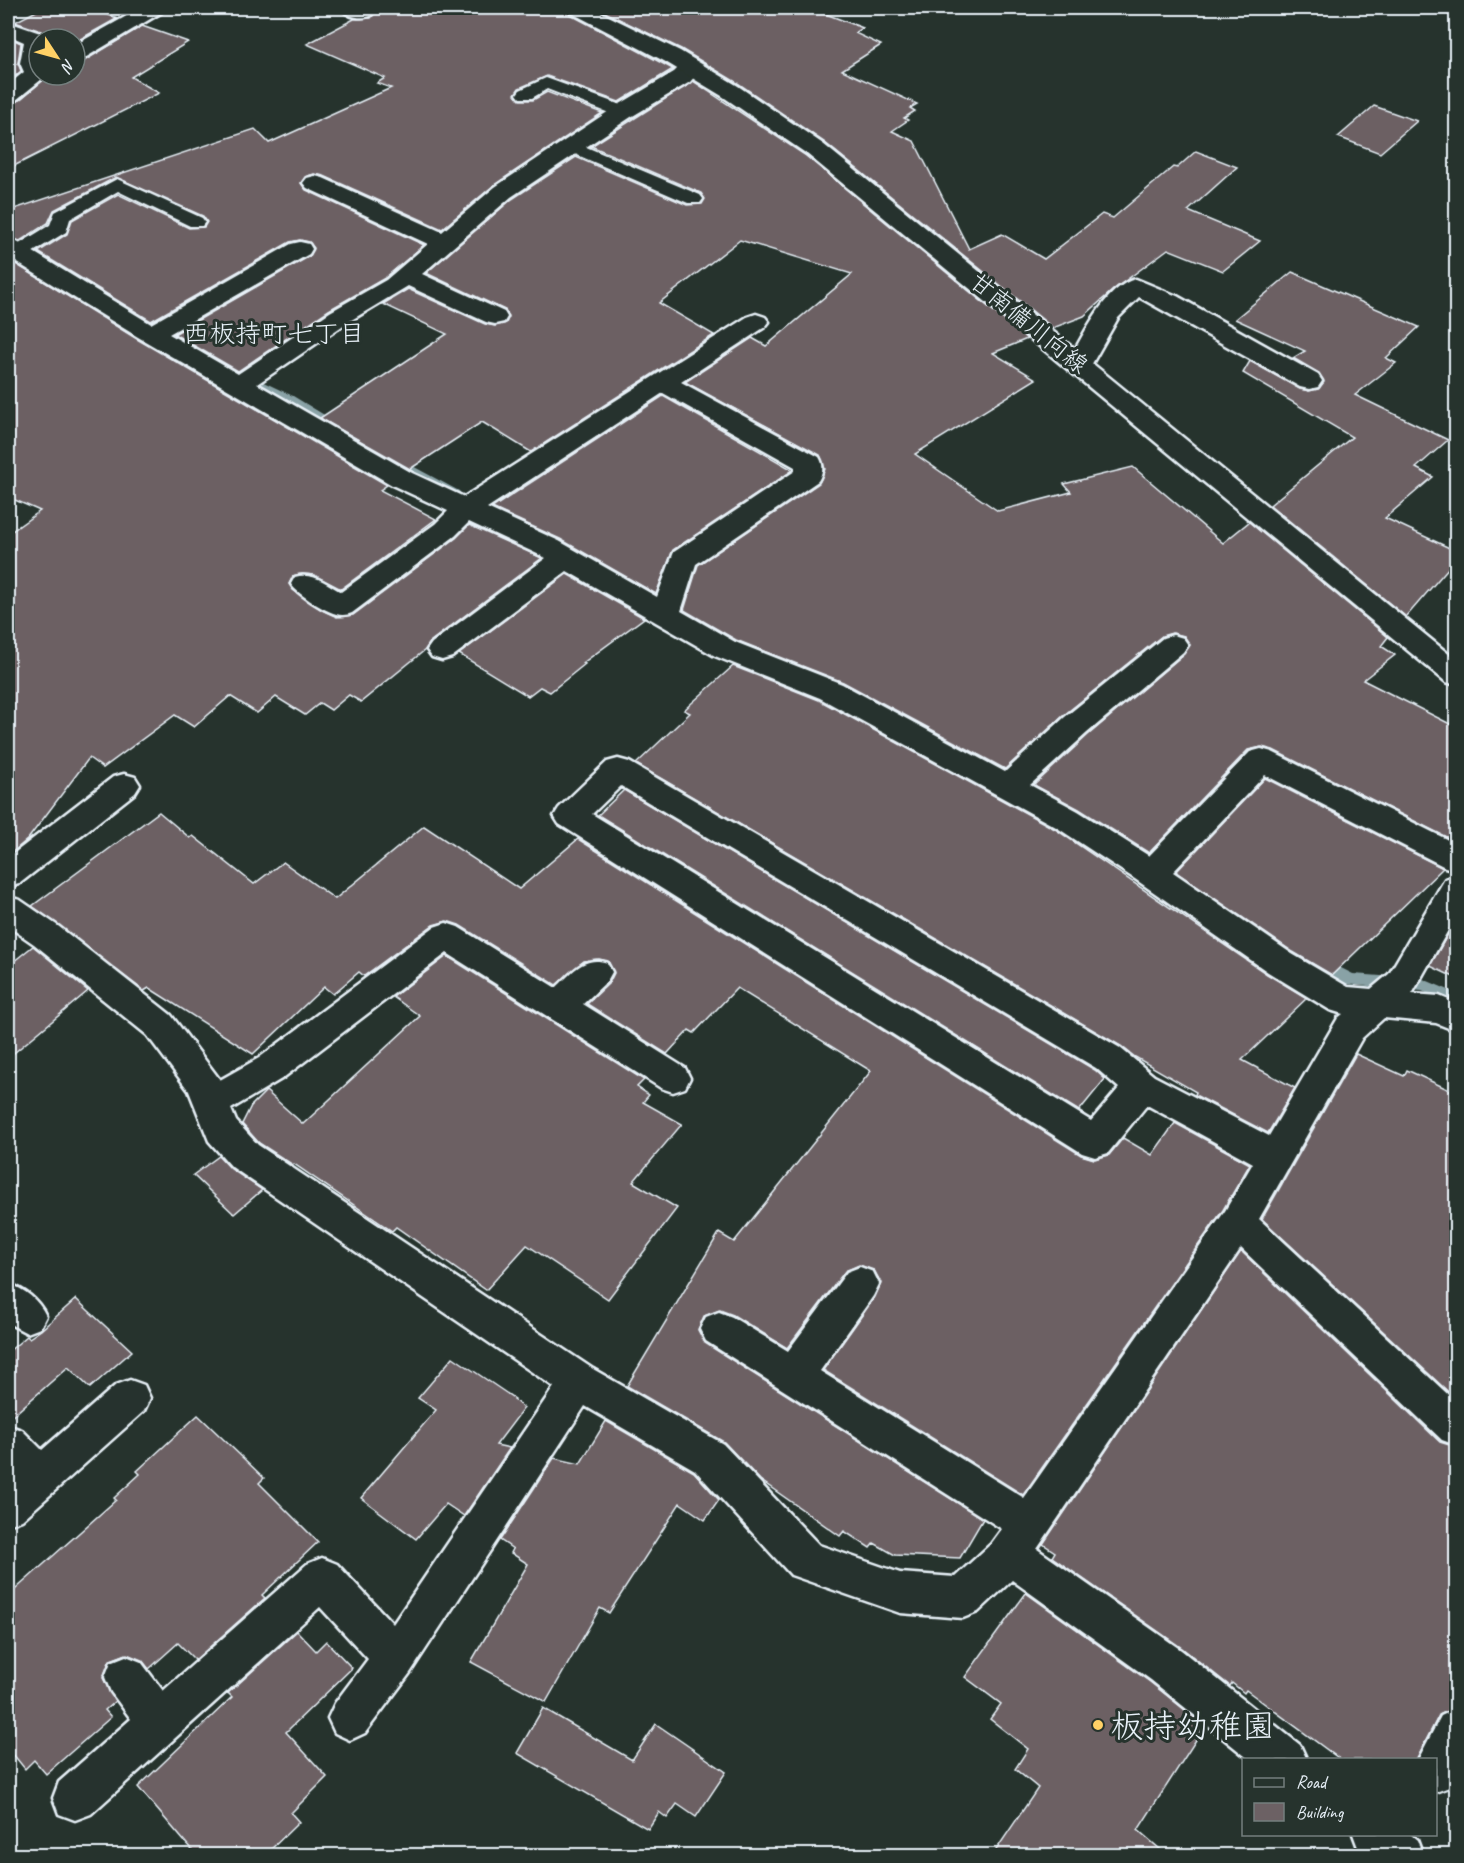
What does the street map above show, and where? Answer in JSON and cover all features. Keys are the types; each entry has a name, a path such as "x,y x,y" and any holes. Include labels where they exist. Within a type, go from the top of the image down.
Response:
{"street":[{"path":"87,47 155,8"},
{"name":"甘南備川向線","path":"577,8 730,91 815,149 1080,364 1456,675"},
{"path":"8,28 27,36"},
{"path":"241,386 250,376 339,318 395,285 503,192 623,112 682,77 691,68"},
{"path":"8,95 27,80"},
{"path":"315,183 445,243"},
{"path":"151,334 300,249"},
{"path":"13,250 46,269 57,279 402,479 567,558 724,649 831,691 1067,819 1152,874 1280,963 1342,1000 1439,1010 1456,1017"},
{"path":"406,276 495,316"},
{"path":"1080,364 1108,314 1136,285 1310,381"},
{"path":"305,584 342,606 445,530 466,509 756,322"},
{"path":"662,382 809,463 808,475 684,559 665,615"},
{"path":"442,650 544,572 567,558"},
{"path":"1008,787 1076,725 1173,645"},
{"path":"1152,874 1261,760 1456,858"},
{"path":"1142,1086 1095,1142 570,816 618,770 1108,1058 1142,1086 1275,1157"},
{"path":"8,874 124,785"},
{"path":"8,909 46,935 159,1025 204,1084 222,1130 245,1156 579,1383 709,1457 806,1561 900,1593 963,1598 1019,1539 1238,1222 1350,1028 1401,983 1456,888"},
{"path":"211,1103 271,1068 447,936 673,1078"},
{"path":"559,1006 596,972"},
{"path":"1238,1222 1456,1427"},
{"path":"794,1375 860,1284"},
{"path":"719,1329 794,1375 1019,1539 1166,1665 1282,1758"},
{"path":"350,1718 394,1658 579,1383"},
{"path":"8,1506 130,1398"},
{"path":"8,1443 41,1476"},
{"path":"75,1798 322,1578 394,1658"},
{"path":"126,1677 160,1722"},
{"path":"1437,1768 1456,1731"}],"lane":[{"path":"526,94 546,83 623,112"},
{"path":"572,146 694,199"},
{"path":"13,250 59,228 62,216 117,183 196,222"}],"building":[{"path":"42,8 86,8 118,18 87,35 87,27 30,27 15,22"},
{"path":"374,8 565,8 569,14 673,69 619,102 547,76 519,88 515,94 520,100 533,100 547,92 602,113 494,185 442,229 324,176 314,174 305,177 301,183 306,190 424,245 385,278 329,310 238,371 174,334 310,256 314,248 309,242 300,240 290,242 151,321 38,252 67,234 72,220 118,194 189,228 204,227 207,222 203,216 116,177 54,210 48,223 20,241 8,238 8,211 255,129 269,143 391,88 377,83 385,78 307,44 354,19 371,18 376,12"},
{"path":"596,8 810,8 863,28 855,33 881,45 842,70 917,104 910,108 915,111 904,118 908,120 892,131 914,141 969,249 1002,234 1044,259 1102,214 1113,218 1173,167 1177,168 1196,151 1237,167 1188,211 1260,241 1223,271 1168,249 1113,290 1084,316 1053,328 824,142 739,84 681,49"},
{"path":"142,26 188,42 131,77 159,93 8,169 8,104 17,102 35,87 87,87 87,59"},
{"path":"8,37 21,43 18,63 21,71 8,82"},
{"path":"693,81 806,156 1027,339 993,353 1036,379 915,454 998,511 1071,492 1064,484 1133,467 1223,543 1249,522 1388,637 1381,646 1395,655 1363,680 1456,727 1456,842 1273,750 1262,747 1248,750 1149,853 1079,809 1034,785 1088,735 1184,654 1190,645 1184,636 1172,633 1162,636 1064,715 1005,769 843,682 736,640 684,610 698,565 819,483 825,469 820,455 685,382 752,338 766,346 852,274 740,240 659,303 714,335 531,452 482,422 410,469 320,418 447,334 383,304 408,289 485,324 495,326 506,323 509,316 505,310 426,273 512,199 576,157 687,205 702,204 705,199 701,193 591,146"},
{"path":"1374,106 1417,121 1380,153 1338,137"},
{"path":"8,259 137,339 387,485 380,490 436,519 341,589 314,575 293,576 289,584 293,590 322,610 337,617 353,615 456,538 469,525 542,558 431,641 425,650 361,702 349,695 331,710 320,703 305,715 276,697 257,713 230,696 194,727 175,715 103,768 89,758 28,839 8,856 8,534 40,511 8,497"},
{"path":"1292,272 1419,327 1386,358 1396,363 1355,395 1448,440 1416,468 1433,477 1385,518 1456,551 1456,559 1406,617 1270,505 1352,437 1243,373 1250,361 1300,389 1309,391 1318,389 1324,382 1319,373 1293,358 1305,351 1235,319"},
{"path":"663,396 793,470 673,550 656,594 560,539 492,508"},
{"path":"567,574 644,618 583,663 585,664 550,692 540,687 528,696 459,654"},
{"path":"733,666 819,700 1055,829 1267,974 1307,998 1242,1060 1295,1088 1268,1133 1195,1095 1196,1092 1135,1057 1121,1046 636,764 690,713 684,710"},
{"path":"1265,778 1443,868 1332,975 1293,952 1176,872"},
{"path":"624,790 1095,1070 1105,1079 1079,1111 598,815"},
{"path":"159,812 190,838 193,836 254,884 283,862 335,899 424,826 519,889 578,839 1081,1155 1094,1159 1109,1155 1123,1138 1152,1155 1175,1123 1250,1164 1223,1210 1023,1495 823,1370 875,1297 881,1283 874,1270 859,1265 845,1271 787,1348 733,1315 720,1310 704,1316 698,1330 705,1343 983,1519 960,1558 895,1555 874,1543 870,1548 844,1531 840,1536 760,1480 724,1442 627,1386 719,1233 734,1242 871,1071 737,988 694,1033 689,1030 667,1054 587,1004 609,983 614,973 608,961 599,959 584,961 556,985 459,925 447,921 433,925 364,976 359,972 333,994 324,987 253,1054 149,988 144,991 32,906"},
{"path":"1456,920 1456,978 1430,966"},
{"path":"33,946 88,991 8,1058 8,966"},
{"path":"447,956 644,1080 637,1087 649,1095 643,1102 682,1124 633,1182 677,1208 608,1299 527,1245 486,1290 396,1227 392,1231 259,1143 242,1124 251,1106 266,1091 303,1124 420,1016 393,997"},
{"path":"1356,1054 1404,1076 1407,1070 1456,1093 1456,1399 1262,1219"},
{"path":"219,1156 231,1169 262,1190 234,1214 193,1175"},
{"path":"1241,1251 1440,1442 1456,1447 1456,1707 1439,1715 1417,1758 1338,1758 1246,1690 1244,1693 1232,1683 1230,1686 1182,1648 1052,1557 1055,1552 1043,1544"},
{"path":"76,1299 132,1351 90,1388 68,1367 8,1420 8,1352 27,1336 29,1338 41,1330"},
{"path":"453,1357 515,1399 524,1408 496,1445 510,1448 464,1516 446,1504 416,1539 361,1498 436,1410 418,1398"},
{"path":"198,1415 264,1478 259,1483 318,1542 262,1595 265,1598 195,1660 178,1643 149,1669 142,1660 127,1654 110,1660 103,1678 115,1701 105,1710 111,1717 46,1774 34,1760 25,1769 8,1748 8,1596 116,1500 114,1498 140,1474 137,1471"},
{"path":"606,1421 694,1472 719,1500 705,1520 680,1503 609,1613 600,1608 546,1702 471,1662 528,1564 511,1553 513,1549 500,1540 554,1458 580,1464"},
{"path":"1026,1593 1150,1682 1205,1726 1138,1830 1168,1856 992,1856 1038,1788 1015,1769 1028,1749 990,1719 1001,1704 965,1677"},
{"path":"297,1631 316,1651 326,1641 352,1668 286,1732 327,1777 291,1813 299,1822 264,1856 197,1856 138,1787 232,1697 228,1693"},
{"path":"543,1708 632,1760 656,1724 726,1772 696,1817 677,1804 667,1818 659,1812 648,1829 517,1753"}],"waterway":[{"path":"8,86 27,66"},
{"path":"8,258 50,280"},
{"path":"240,375 338,427"},
{"path":"392,459 455,494"},
{"path":"491,510 566,544 663,601"},
{"path":"755,651 807,668 892,709 989,764"},
{"path":"1261,934 1351,980 1423,985 1456,999"}],"place":[{"name":"板持幼稚園","path":"1098,1725"}],"district":[{"name":"西板持町七丁目","path":"274,333"}]}
